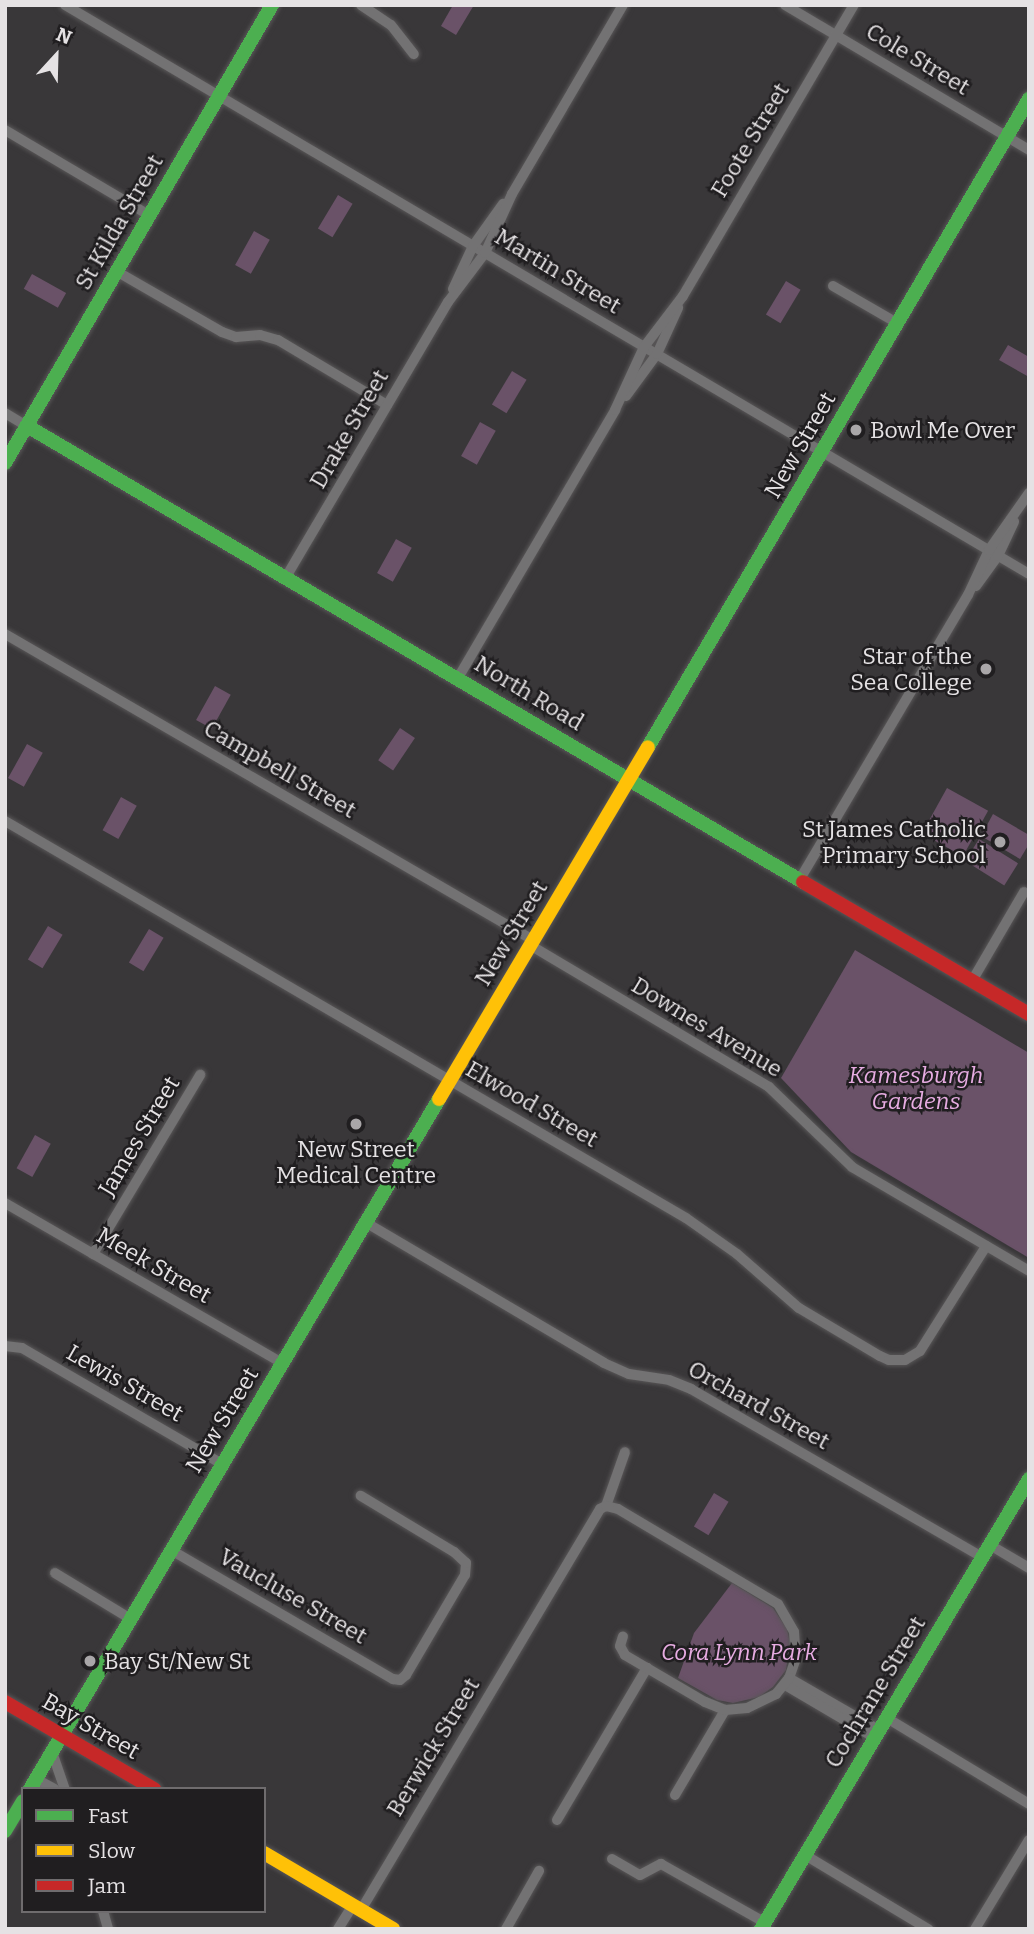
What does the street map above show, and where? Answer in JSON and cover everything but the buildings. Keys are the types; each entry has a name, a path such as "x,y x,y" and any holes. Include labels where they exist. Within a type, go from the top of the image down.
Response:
{"main road":[{"name":"St Kilda Street","path":"5,463 272,5"},
{"name":"New Street","path":"33,1784 1029,99"},
{"name":"North Road","path":"27,426 1029,1014"},
{"name":"Cochrane Street","path":"762,1926 1029,1479"},
{"name":"Bay Street","path":"5,1702 152,1787"},
{"path":"5,1831 21,1804"},
{"path":"266,1854 393,1929"}],"street":[{"name":"Martin Street","path":"65,5 1029,574"},
{"path":"361,5 391,25 414,54"},
{"name":"Drake Street","path":"447,302 485,253 512,194 623,5"},
{"name":"Cole Street","path":"785,5 1029,149"},
{"name":"Foote Street","path":"615,410 657,354 683,296 854,5"},
{"path":"5,130 149,215"},
{"name":"Drake Street","path":"286,578 447,302 473,246 512,194"},
{"path":"116,271 222,332 236,337 260,335 278,340 387,405"},
{"path":"833,286 897,323"},
{"name":"Foote Street","path":"458,678 615,410 644,347 683,296"},
{"name":"North Road","path":"5,412 27,426"},
{"path":"800,879 1029,493"},
{"name":"Campbell Street","path":"5,634 532,943"},
{"name":"Elwood Street","path":"5,821 686,1218 737,1254 799,1308 889,1360 905,1360 920,1351 986,1246"},
{"path":"972,981 1024,892"},
{"name":"Downes Avenue","path":"532,943 769,1087 852,1167 1029,1271"},
{"name":"James Street","path":"93,1254 200,1075"},
{"name":"Meek Street","path":"5,1203 282,1363"},
{"name":"Orchard Street","path":"365,1222 604,1363 629,1374 669,1380 691,1389 986,1551 1029,1568"},
{"name":"Lewis Street","path":"5,1346 22,1348 222,1464"},
{"path":"622,1636 621,1651 726,1710 759,1704 787,1682 796,1658 794,1632 778,1604 630,1516 606,1506 625,1452"},
{"name":"Vaucluse Street","path":"171,1550 393,1679 400,1680 406,1675 466,1568 464,1560 454,1552 361,1496"},
{"name":"Berwick Street","path":"338,1929 357,1907 595,1514 606,1506"},
{"path":"55,1573 131,1619"},
{"path":"557,1820 647,1668"},
{"path":"787,1682 1029,1804"},
{"path":"675,1795 726,1710"},
{"path":"52,1752 64,1787"},
{"path":"975,1929 1029,1840"},
{"path":"804,1855 928,1929"},
{"path":"612,1859 640,1875 661,1864 762,1926"},
{"path":"506,1929 539,1871"}],"green space":[{"path":"453,5 474,5 456,35 441,26"},
{"path":"338,195 353,204 332,237 318,228"},
{"path":"254,231 270,240 251,274 235,265"},
{"path":"32,274 66,293 58,308 24,289"},
{"path":"786,281 801,290 780,323 766,314"},
{"path":"1008,345 1029,357 1029,377 999,360"},
{"path":"512,371 527,380 506,413 492,404"},
{"path":"480,422 496,431 477,465 461,456"},
{"path":"396,539 412,548 393,582 377,573"},
{"path":"215,686 231,695 212,729 196,720"},
{"path":"400,728 415,738 393,770 378,760"},
{"path":"27,744 43,753 24,787 8,778"},
{"path":"947,788 988,811 963,856 922,833"},
{"path":"121,797 137,806 118,839 103,830"},
{"path":"993,814 1029,835 1029,844 1020,859 981,836"},
{"path":"979,839 1018,863 1004,885 965,861"},
{"path":"48,926 63,935 42,968 28,959"},
{"path":"149,929 164,938 143,971 129,962"},
{"name":"Kamesburgh Gardens","path":"855,950 1029,1053 1029,1258 851,1152 781,1078"},
{"path":"35,1135 51,1144 32,1177 17,1168"},
{"path":"714,1493 729,1502 708,1535 694,1526"},
{"name":"Cora Lynn Park","path":"732,1583 773,1608 787,1629 790,1643 786,1670 773,1687 759,1697 733,1703 717,1700 678,1678 694,1633"}],"traffic: fast":[{"path":"5,463 272,5"},
{"path":"648,747 1029,99"},
{"path":"27,426 803,882"},
{"path":"31,1787 439,1099"},
{"path":"761,1929 1029,1479"},
{"path":"5,1831 21,1804"}],"traffic: slow":[{"path":"439,1099 648,747"},
{"path":"266,1854 393,1929"}],"traffic: jam":[{"path":"803,882 1029,1014"},
{"path":"5,1702 151,1787"}],"place":[{"name":"Bowl Me Over","path":"856,430"},
{"name":"Star of the Sea College","path":"986,669"},
{"name":"St James Catholic Primary School","path":"1000,842"},
{"name":"New Street Medical Centre","path":"356,1124"},
{"name":"Bay St/New St","path":"90,1661"}]}
